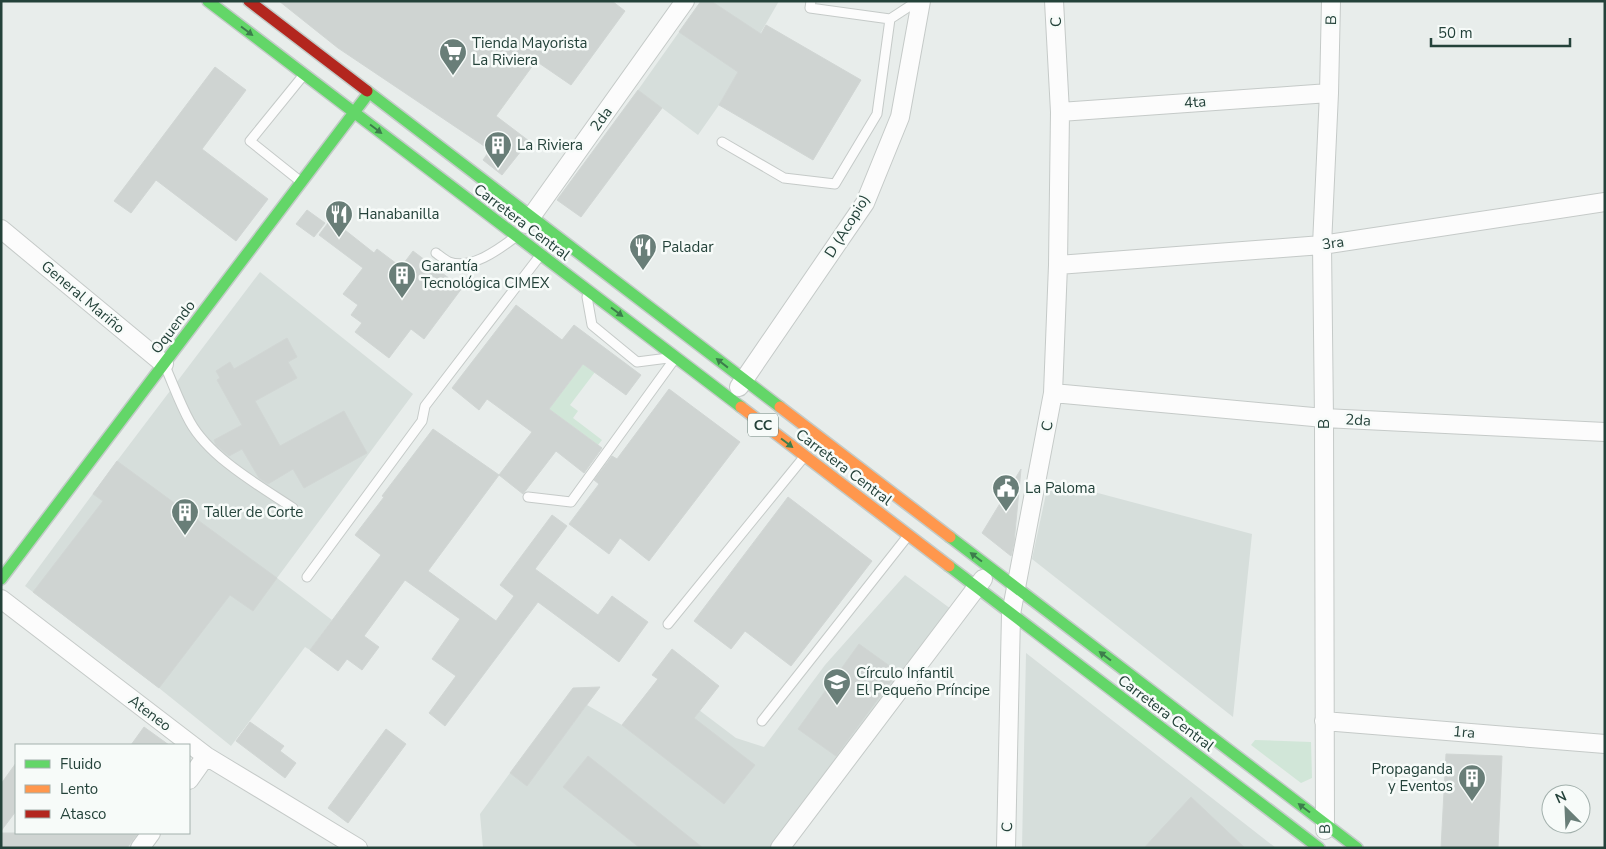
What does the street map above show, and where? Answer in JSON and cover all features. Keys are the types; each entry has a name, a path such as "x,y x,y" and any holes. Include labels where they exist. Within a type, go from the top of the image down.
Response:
{"main road":[{"name":"Carretera Central","path":"249,1 312,65 354,112 517,236 549,245 744,380 812,447 909,535 1319,848"},
{"name":"Carretera Central","path":"215,3 312,65 368,92 531,217 549,245 586,289 730,400 812,447 991,568 1357,848"},
{"name":"Oquendo","path":"1,579 368,92"}],"street":[{"name":"2da","path":"517,236 686,1"},
{"name":"C","path":"1006,848 1011,614 1053,393 1058,265 1060,112 1054,1"},
{"name":"B","path":"1325,848 1322,245 1332,1"},
{"name":"D (Acopio)","path":"730,400 865,203 900,117 920,3"},
{"name":"4ta","path":"1060,112 1329,93"},
{"name":"3ra","path":"1058,265 1322,245 1605,202"},
{"name":"General Mariño","path":"1,229 164,364"},
{"name":"2da","path":"1053,393 1324,418 1605,432"},
{"path":"780,848 991,568"},
{"name":"Ateneo","path":"1,600 206,756 358,848"},
{"name":"1ra","path":"1324,721 1605,744"},
{"path":"190,779 206,756"},
{"path":"140,848 150,834"}],"lane":[{"path":"811,1 810,8 890,19 913,4 920,3"},
{"path":"722,142 784,178 835,184 877,114 890,19"},
{"path":"301,182 250,141 312,65"},
{"path":"436,253 450,262 471,262 499,249 517,236"},
{"path":"307,577 422,421 425,406 549,245"},
{"path":"586,289 592,325 637,362 676,357"},
{"path":"528,497 571,502 676,357"},
{"path":"164,364 190,423 202,438 230,467 293,508"},
{"path":"668,624 812,447"},
{"path":"762,721 909,535"}],"shaded area":[{"path":"701,1 779,1 719,105 698,135 638,90"},
{"path":"260,272 413,394 277,578 332,620 310,650 305,647 231,746 159,688 25,586"},
{"path":"1049,480 1252,534 1233,717 1032,559"},
{"path":"905,575 951,609 820,785 770,848 483,848 480,814 510,773 527,785 587,705 622,725 658,679 736,738 764,747 825,665"},
{"path":"1026,653 1276,848 1022,848"}],"green space":[{"path":"584,363 595,372 570,405 578,411 573,418 602,440 598,445 549,409"},
{"path":"1255,740 1311,742 1312,778 1301,783 1251,745"}],"building":[{"name":"Tienda Mayorista La Riviera","path":"279,1 612,1 625,11 571,85 536,61 496,116 529,141 502,175 483,160 490,150 338,48"},
{"path":"701,1 711,1 761,34 766,25 861,80 813,160 719,105 738,72 679,32"},
{"path":"215,67 246,90 202,149 268,199 236,241 156,180 131,213 114,201"},
{"path":"638,90 662,108 581,217 557,200"},
{"path":"307,210 325,223 314,237 296,224"},
{"name":"Garantía Tecnológica CIMEX","path":"331,219 374,253 377,249 401,267 413,251 462,288 424,339 411,329 389,358 355,332 362,323 351,315 358,305 343,294 363,268 319,235"},
{"path":"516,305 562,340 574,325 641,375 626,395 583,364 549,409 602,448 584,473 556,451 523,494 499,475 532,432 487,399 479,410 452,388"},
{"path":"287,338 297,357 288,362 297,378 255,401 280,446 344,411 367,453 304,488 293,469 268,484 259,478 242,449 229,456 216,445 214,440 242,425 217,380 220,378 216,371 230,362 234,369"},
{"path":"669,389 740,442 649,561 620,538 609,554 569,524 599,484 594,480 612,456 617,459"},
{"path":"433,429 499,475 428,571 496,621 514,596 500,585 552,515 567,526 535,569 598,615 612,596 648,622 619,662 538,602 445,726 429,713 456,676 432,659 460,619 405,580 364,636 379,647 362,670 347,659 338,671 310,650 381,555 355,535"},
{"path":"117,461 277,578 253,611 230,595 159,688 33,592 103,501 93,494"},
{"name":"La Paloma","path":"1021,469 1014,543 1011,556 982,533"},
{"path":"788,497 872,561 791,666 745,631 731,649 694,621"},
{"path":"859,644 898,672 836,756 798,729"},
{"path":"672,649 719,686 694,718 755,765 724,804 622,725 658,679 652,675"},
{"path":"600,687 527,786 510,773 573,688"},
{"path":"250,722 284,746 280,751 296,763 285,778 236,741"},
{"path":"144,727 168,744 132,744"},
{"path":"386,729 406,744 348,823 328,808"},
{"name":"Propaganda y Eventos","path":"1446,754 1502,756 1498,848 1441,848"},
{"path":"588,756 703,848 640,848 563,787"},
{"path":"15,764 15,812 1,831 1,784"},
{"path":"1191,797 1245,848 1144,848"},
{"path":"1,833 137,834 127,848 1,848"}],"traffic: fast":[{"path":"208,1 741,407"},
{"path":"367,91 780,407"},
{"path":"1,579 365,98"},
{"path":"950,537 1357,848"},
{"path":"949,566 1319,848"}],"traffic: slow":[{"path":"741,407 949,566"},
{"path":"780,407 950,537"}],"traffic: jam":[{"path":"249,1 367,91"}],"place":[{"name":"Tienda Mayorista La Riviera","path":"453,76"},
{"name":"La Riviera","path":"498,169"},
{"name":"Hanabanilla","path":"339,238"},
{"name":"Paladar","path":"643,271"},
{"name":"Garantía Tecnológica CIMEX","path":"402,299"},
{"name":"La Paloma","path":"1006,512"},
{"name":"Taller de Corte","path":"185,536"},
{"name":"Círculo Infantil El Pequeño Príncipe","path":"837,706"},
{"name":"Propaganda y Eventos","path":"1472,802"}]}
